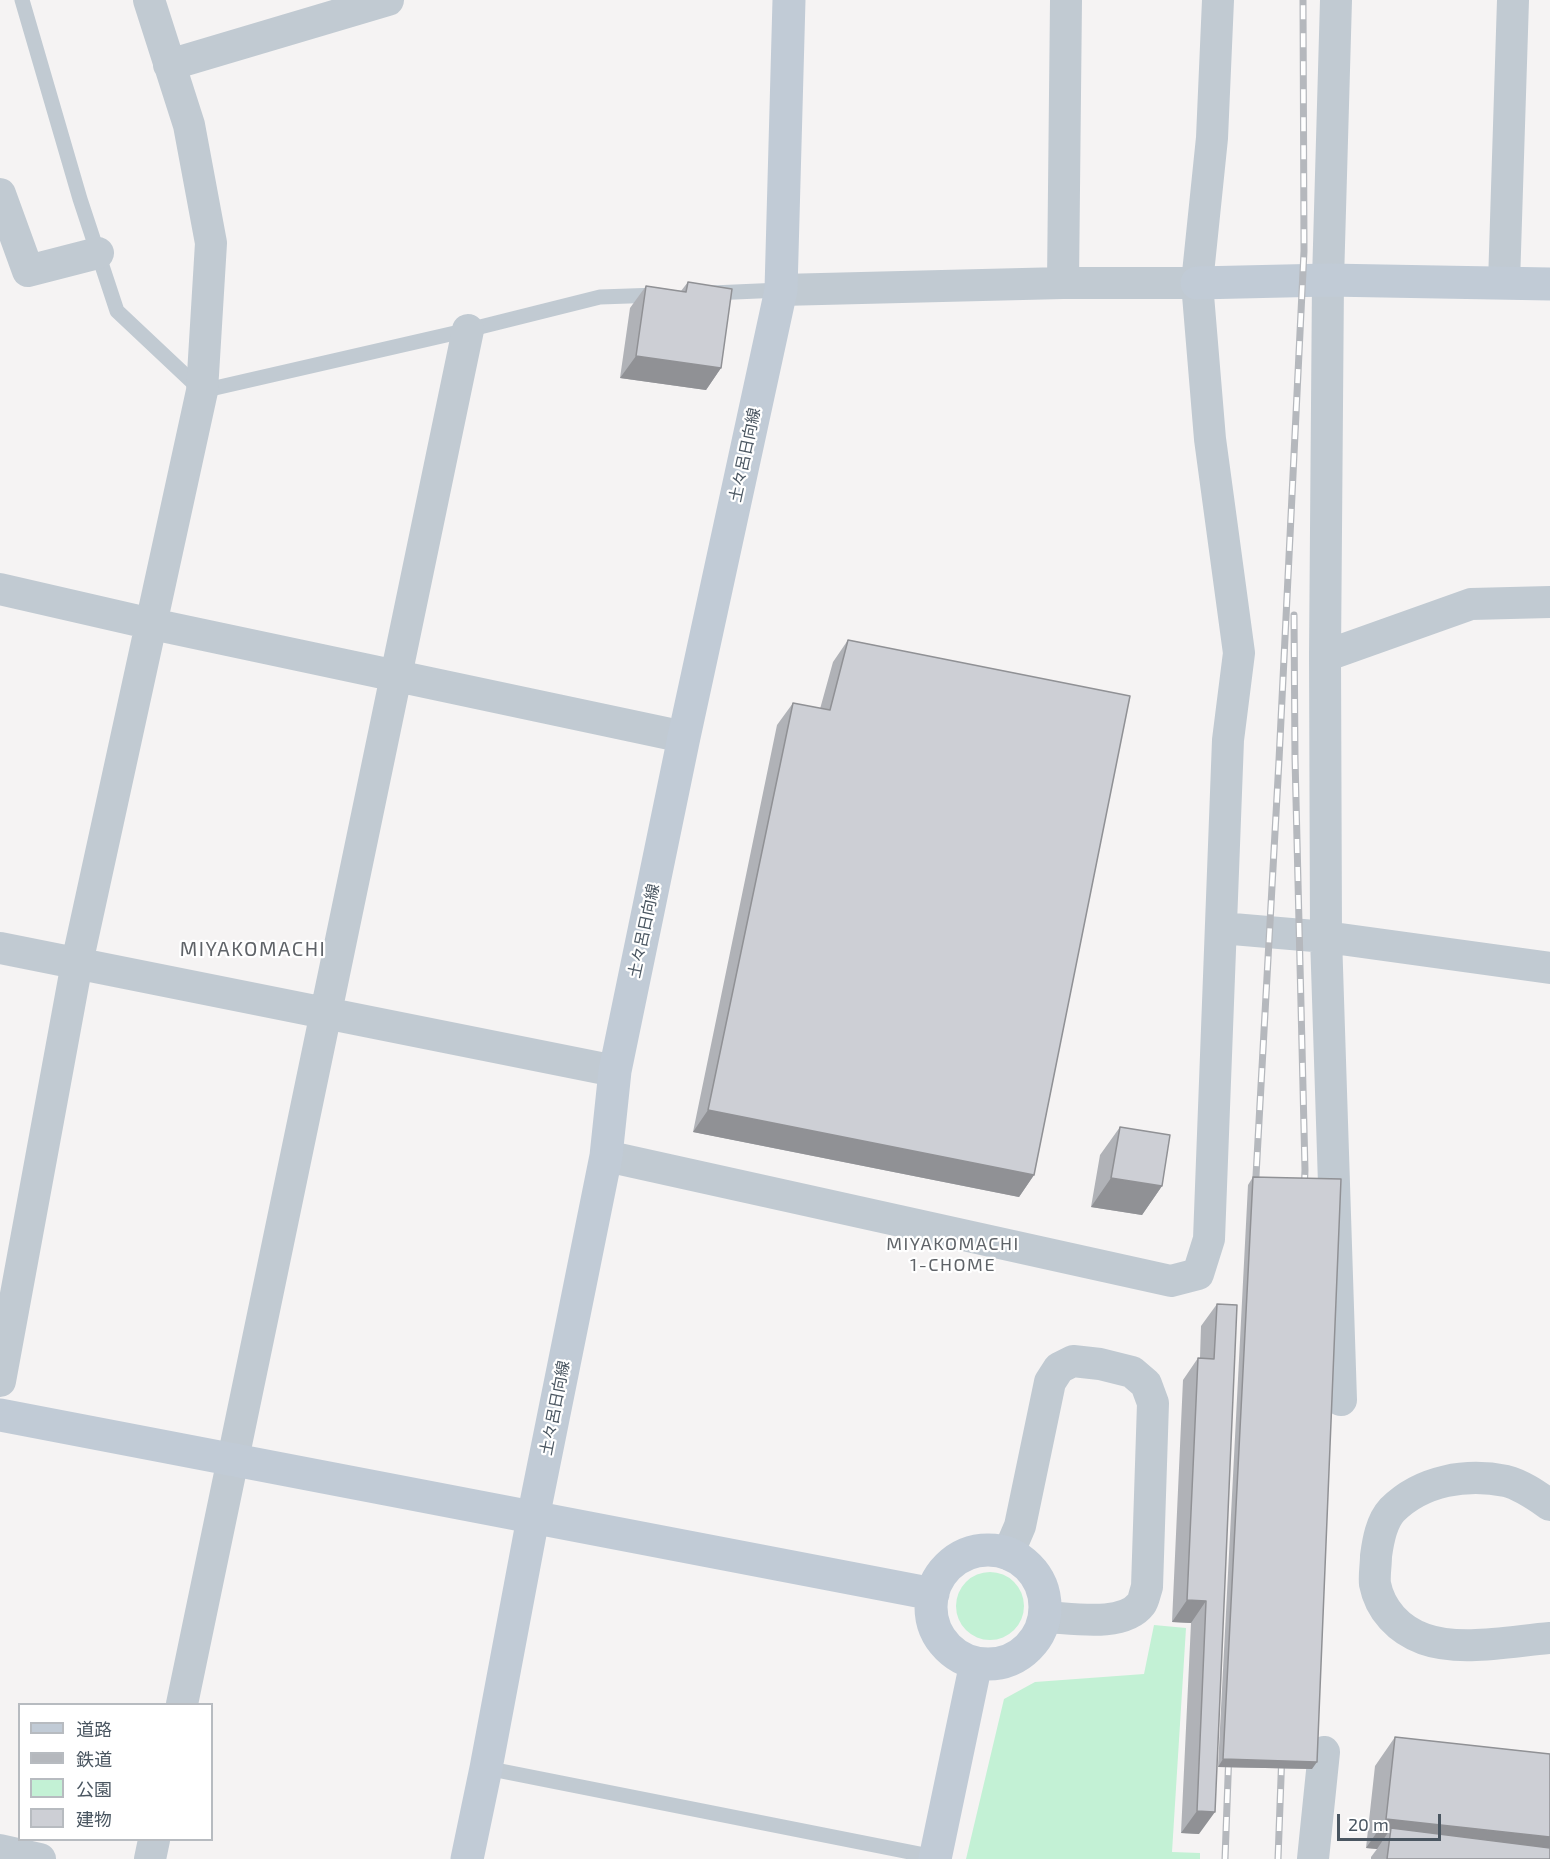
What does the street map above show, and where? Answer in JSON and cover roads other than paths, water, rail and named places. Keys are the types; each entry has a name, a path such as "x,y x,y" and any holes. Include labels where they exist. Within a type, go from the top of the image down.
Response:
{"main road":[{"name":"土々呂日向線","path":"467,1859 606,1156 615,1071 684,737 781,290 789,0"},
{"path":"1197,283 1328,280 1550,284"},
{"path":"0,1416 933,1594"},
{"path":"993,1550 1008,1554 1025,1564 1038,1579 1044,1597 1045,1617 1033,1641 1012,1659 994,1663 976,1663 959,1656 945,1645 935,1629 931,1611 933,1594 948,1566 976,1551 993,1550"},
{"path":"935,1858 976,1663"}],"street":[{"path":"0,1382 77,963 202,391 211,243 189,125 149,0"},
{"path":"169,65 388,0"},
{"path":"1063,283 1066,0"},
{"path":"606,1156 1171,1281 1198,1274 1209,1239 1228,740 1239,653 1210,439 1197,283 1212,138 1218,0"},
{"path":"1336,0 1328,280 1325,656 1326,937 1341,1400"},
{"path":"1504,283 1513,0"},
{"path":"0,194 28,271 98,253"},
{"path":"781,290 1063,283 1197,283"},
{"path":"182,1703 468,330"},
{"path":"0,590 684,737"},
{"path":"1325,656 1471,604 1550,602"},
{"path":"1221,928 1326,937 1550,968"},
{"path":"0,948 615,1071"},
{"path":"1008,1554 1020,1526 1050,1382 1059,1368 1073,1361 1100,1364 1132,1372 1146,1384 1153,1403 1147,1587 1141,1604 1125,1617 1101,1619 1045,1617"},
{"path":"1550,1505 1534,1494 1508,1482 1471,1477 1440,1481 1413,1495 1391,1511 1378,1538 1375,1582 1382,1606 1396,1624 1424,1639 1462,1646 1550,1638"},
{"path":"1313,1859 1324,1752"},
{"path":"150,1859 154,1841"},
{"path":"0,1850 40,1859"}],"lane":[{"path":"22,0 117,311 202,391 600,297 668,295"},
{"path":"701,293 781,290"},
{"path":"486,1768 935,1858"}],"railway":[{"path":"1255,1194 1304,251 1303,0"},
{"path":"1294,615 1304,1194"},
{"path":"1225,1859 1229,1751"},
{"path":"1278,1859 1282,1751"}],"district":[{"name":"MIYAKOMACHI","path":"253,949"},
{"name":"MIYAKOMACHI 1-CHOME","path":"953,1254"}]}
